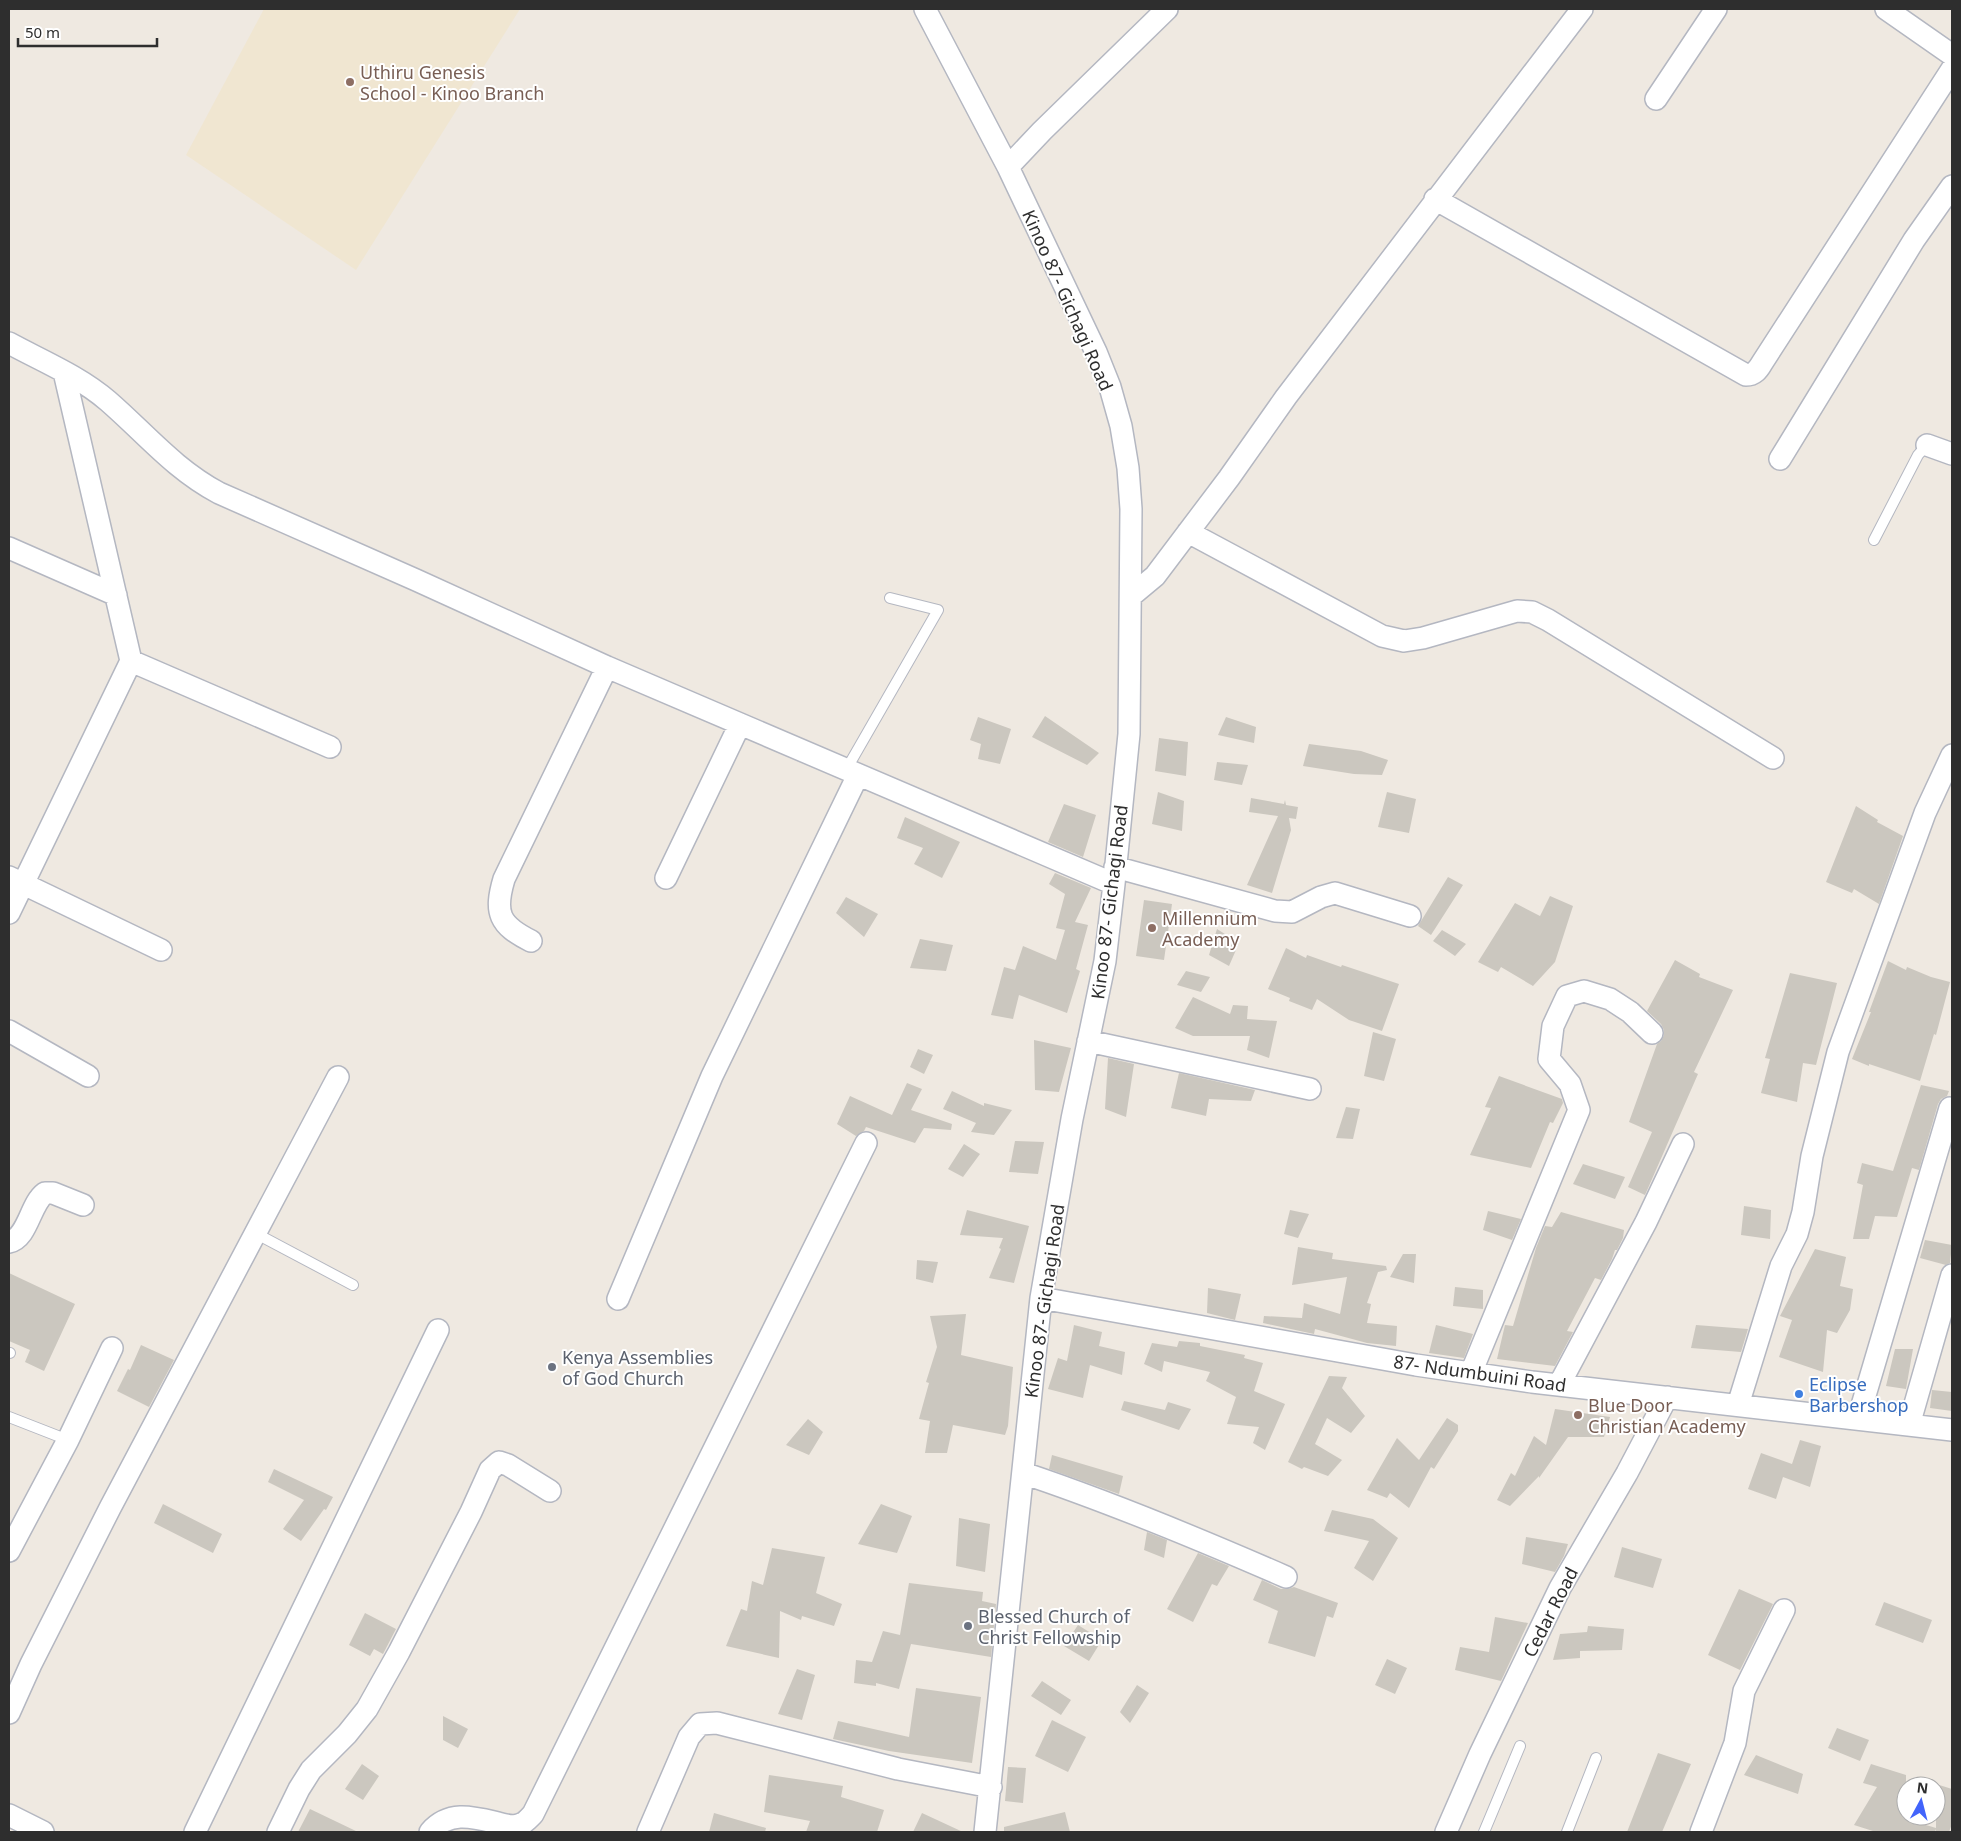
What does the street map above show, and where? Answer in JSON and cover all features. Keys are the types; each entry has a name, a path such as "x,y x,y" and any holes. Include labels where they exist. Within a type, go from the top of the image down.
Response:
{"street":[{"name":"Kinoo 87- Gichagi Road","path":"925,9 1008,167 1096,352 1121,426 1128,468 1131,509 1128,734 1105,961 1072,1119 1041,1298 985,1832"},
{"path":"1008,167 1042,131 1167,9"},
{"path":"1131,596 1155,576 1229,478 1286,397 1582,9"},
{"path":"1656,99 1716,9"},
{"path":"1886,9 1952,55"},
{"path":"1436,199 1746,375 1751,375 1756,372 1762,363 1952,69"},
{"path":"1780,459 1914,240 1952,186"},
{"path":"9,343 83,382 107,400 180,468 197,481 219,493 607,667 852,773 1114,876 1275,911 1292,912 1334,892 1410,916"},
{"path":"9,913 16,881 131,661 64,372"},
{"path":"1927,445 1952,454"},
{"path":"1188,532 1382,636 1394,640 1404,641 1423,638 1517,611 1532,612 1773,758"},
{"path":"9,548 116,596"},
{"path":"131,661 330,747"},
{"path":"531,941 518,935 503,920 498,909 499,896 504,880 607,667"},
{"path":"666,878 740,724"},
{"path":"1738,1406 1781,1266 1799,1227 1812,1156 1838,1052 1925,813 1952,755"},
{"path":"618,1299 712,1076 852,773"},
{"path":"16,881 161,950"},
{"path":"1471,1373 1579,1110 1570,1084 1549,1059 1553,1026 1567,996 1584,991 1610,999 1630,1012 1652,1033"},
{"path":"9,1031 88,1076"},
{"path":"1088,1041 1310,1089"},
{"path":"9,1713 31,1664 102,1526 338,1077"},
{"path":"1858,1419 1950,1108"},
{"path":"430,1832 436,1825 452,1817 481,1819 507,1826 521,1825 533,1814 866,1143"},
{"path":"1559,1385 1646,1222 1683,1144"},
{"path":"9,1242 17,1239 37,1201 45,1193 53,1193 83,1205"},
{"path":"1909,1425 1952,1275"},
{"name":"87- Ndumbuini Road","path":"1041,1298 1416,1365 1471,1373 1559,1385 1952,1430"},
{"path":"195,1832 438,1330"},
{"path":"9,1551 68,1440 112,1348"},
{"name":"Cedar Road","path":"1446,1832 1480,1754 1560,1588 1627,1473 1668,1397"},
{"path":"278,1832 299,1789 312,1770 347,1734 367,1709 399,1652 471,1512 490,1470 499,1462 508,1465 550,1491"},
{"path":"1023,1474 1078,1492 1181,1531 1286,1577"},
{"path":"1701,1832 1735,1743 1744,1691 1784,1610"},
{"path":"648,1832 689,1738 700,1724 717,1723 898,1769 991,1787"},
{"path":"19,1822 43,1832"}],"lane":[{"path":"1874,540 1918,455 1927,445"},
{"path":"852,773 938,610 890,598"},
{"path":"255,1233 353,1285"},
{"path":"9,1417 68,1440"},
{"path":"1484,1832 1520,1746"},
{"path":"1567,1832 1596,1758"}],"shaded area":[{"name":"Uthiru Genesis School - Kinoo Branch","path":"264,9 520,9 356,270 186,155"}],"building":[{"path":"1045,716 1099,753 1087,765 1032,737"},
{"path":"978,717 1011,729 1000,764 978,759 981,744 970,740"},
{"path":"1226,717 1256,727 1254,743 1218,735"},
{"path":"1159,738 1188,742 1186,776 1155,771"},
{"path":"1309,744 1361,751 1388,760 1382,775 1354,774 1303,766"},
{"path":"1217,762 1248,765 1242,785 1214,780"},
{"path":"1158,792 1184,801 1182,831 1152,824"},
{"path":"1387,792 1416,799 1409,833 1378,827"},
{"path":"1251,798 1284,804 1285,800 1286,805 1298,807 1296,819 1289,818 1291,830 1272,893 1247,885 1278,816 1249,812"},
{"path":"1064,804 1096,815 1083,857 1048,842"},
{"path":"1856,806 1878,820 1877,822 1903,836 1879,904 1854,889 1852,893 1826,882"},
{"path":"905,817 960,842 942,878 914,864 923,848 897,838"},
{"path":"1055,873 1091,888 1075,922 1088,925 1076,969 1080,971 1067,1013 1019,995 1013,1019 991,1015 1004,967 1015,970 1023,946 1056,960 1065,930 1056,928 1065,894 1049,884"},
{"path":"1448,877 1463,885 1431,935 1418,926"},
{"path":"1550,896 1573,906 1555,962 1533,986 1501,967 1498,972 1478,962 1515,903 1540,916"},
{"path":"846,897 878,914 864,937 836,913"},
{"path":"1144,900 1172,904 1164,960 1136,956"},
{"path":"1217,929 1239,943 1229,966 1209,955"},
{"path":"1442,930 1466,944 1455,956 1433,941"},
{"path":"920,939 953,945 946,971 910,968"},
{"path":"1286,948 1306,958 1307,955 1399,984 1382,1031 1349,1020 1317,999 1312,1010 1289,1001 1290,998 1268,989"},
{"path":"1675,960 1700,974 1699,977 1733,990 1694,1072 1698,1074 1645,1195 1628,1187 1652,1132 1629,1122 1657,1044 1664,1035 1661,1024 1647,1011"},
{"path":"1888,961 1906,970 1907,967 1931,977 1950,982 1936,1035 1934,1034 1920,1081 1852,1059 1871,1012 1869,1012"},
{"path":"1186,971 1210,977 1201,992 1177,985"},
{"path":"1790,973 1837,983 1816,1065 1803,1063 1797,1102 1761,1093 1770,1059 1765,1058"},
{"path":"1193,997 1230,1014 1233,1005 1248,1006 1247,1019 1277,1021 1269,1058 1247,1050 1250,1036 1193,1036 1175,1028"},
{"path":"1373,1032 1396,1039 1384,1081 1364,1076"},
{"path":"1034,1040 1071,1048 1059,1092 1035,1090"},
{"path":"918,1049 933,1055 924,1074 910,1067"},
{"path":"1108,1058 1134,1064 1126,1117 1105,1109"},
{"path":"1179,1073 1255,1090 1251,1101 1209,1099 1206,1116 1171,1108"},
{"path":"1499,1076 1562,1099 1563,1103 1553,1123 1550,1122 1531,1168 1470,1155 1491,1108 1485,1107"},
{"path":"907,1083 922,1089 911,1110 952,1124 951,1130 924,1128 915,1143 866,1127 864,1131 856,1136 837,1124 850,1096 892,1115"},
{"path":"1921,1085 1949,1091 1947,1096 1941,1099 1938,1104 1919,1170 1912,1168 1897,1217 1875,1216 1869,1239 1853,1239 1863,1185 1857,1183 1862,1163 1893,1171"},
{"path":"952,1091 984,1106 984,1103 1012,1110 994,1135 971,1132 976,1123 943,1109"},
{"path":"1346,1107 1360,1109 1353,1139 1336,1138"},
{"path":"1015,1141 1044,1142 1038,1174 1009,1172"},
{"path":"964,1144 980,1154 963,1177 948,1169"},
{"path":"1583,1164 1625,1177 1615,1199 1573,1184"},
{"path":"1744,1206 1771,1210 1770,1239 1741,1235"},
{"path":"967,1210 1029,1226 1014,1283 989,1278 1001,1249 999,1248 1003,1238 960,1235"},
{"path":"1290,1210 1309,1214 1298,1238 1284,1234"},
{"path":"1488,1211 1521,1219 1512,1240 1483,1230"},
{"path":"1561,1212 1624,1230 1623,1238 1617,1250 1615,1250 1601,1280 1595,1278 1567,1331 1573,1332 1555,1366 1497,1359 1505,1325 1513,1326 1536,1248 1545,1226 1552,1227"},
{"path":"1925,1240 1952,1245 1950,1263 1946,1265 1920,1258"},
{"path":"1298,1247 1333,1253 1332,1259 1386,1266 1387,1270 1378,1272 1367,1303 1371,1304 1367,1323 1397,1326 1396,1346 1367,1343 1315,1329 1314,1334 1263,1323 1264,1316 1302,1318 1304,1303 1340,1314 1347,1277 1292,1285"},
{"path":"1815,1249 1846,1257 1840,1286 1853,1289 1850,1310 1837,1333 1827,1330 1823,1372 1779,1357 1792,1320 1780,1316"},
{"path":"1403,1254 1416,1254 1414,1283 1390,1277"},
{"path":"917,1260 938,1262 933,1283 916,1279"},
{"path":"9,1273 75,1304 44,1371 25,1362 30,1350 9,1341"},
{"path":"1455,1287 1483,1290 1483,1309 1453,1306"},
{"path":"1208,1288 1241,1294 1235,1320 1207,1313"},
{"path":"966,1314 961,1355 1013,1367 1008,1426 1005,1435 953,1425 947,1453 925,1453 930,1421 919,1419 929,1383 926,1382 937,1347 930,1316"},
{"path":"1074,1325 1102,1332 1099,1346 1125,1352 1122,1375 1090,1365 1083,1398 1048,1389 1058,1358 1067,1361"},
{"path":"1436,1325 1473,1334 1464,1358 1429,1353"},
{"path":"1696,1325 1748,1329 1741,1352 1691,1348"},
{"path":"1179,1341 1200,1343 1200,1346 1245,1355 1244,1358 1263,1363 1254,1391 1285,1404 1265,1450 1253,1443 1259,1427 1227,1424 1236,1397 1206,1381 1210,1372 1164,1361 1162,1372 1144,1364 1152,1343 1177,1347"},
{"path":"141,1345 174,1360 149,1407 117,1391 128,1369 130,1370"},
{"path":"1895,1349 1913,1349 1906,1389 1886,1386"},
{"path":"1329,1376 1347,1377 1342,1388 1365,1416 1351,1433 1327,1418 1315,1444 1342,1460 1328,1476 1304,1467 1302,1469 1288,1462"},
{"path":"1932,1390 1952,1392 1952,1411 1930,1408"},
{"path":"1124,1401 1165,1410 1168,1402 1191,1409 1179,1430 1121,1410"},
{"path":"1555,1409 1610,1417 1604,1437 1568,1437 1539,1478 1539,1476 1510,1506 1497,1500 1511,1473 1515,1476 1534,1436 1546,1445"},
{"path":"1447,1418 1458,1425 1458,1431 1434,1469 1431,1467 1409,1508 1390,1493 1387,1498 1367,1490 1397,1438 1419,1460"},
{"path":"808,1419 823,1432 809,1455 786,1445"},
{"path":"1800,1440 1821,1446 1810,1487 1783,1477 1776,1499 1748,1489 1761,1453 1792,1464"},
{"path":"1052,1455 1123,1476 1119,1494 1049,1469"},
{"path":"274,1469 333,1497 326,1510 324,1509 301,1541 283,1529 304,1500 268,1482"},
{"path":"163,1504 222,1534 213,1553 154,1523"},
{"path":"881,1504 912,1516 897,1553 858,1544"},
{"path":"1332,1510 1373,1519 1398,1538 1373,1581 1354,1568 1369,1541 1324,1531"},
{"path":"959,1518 990,1524 985,1572 956,1566"},
{"path":"1147,1532 1167,1540 1164,1558 1144,1550"},
{"path":"1526,1537 1568,1544 1555,1572 1522,1564"},
{"path":"1622,1547 1662,1559 1653,1588 1614,1577"},
{"path":"772,1548 825,1557 816,1593 842,1604 834,1626 802,1616 801,1620 780,1611 779,1658 726,1646 741,1609 747,1611 752,1581 763,1585"},
{"path":"1198,1553 1229,1566 1217,1586 1212,1584 1193,1622 1167,1609"},
{"path":"1262,1580 1281,1589 1294,1587 1338,1603 1333,1618 1327,1616 1315,1657 1268,1643 1278,1611 1253,1600"},
{"path":"909,1583 983,1592 982,1601 996,1604 991,1657 911,1644 899,1689 876,1683 876,1686 854,1683 856,1660 872,1662 883,1631 900,1635"},
{"path":"1739,1589 1773,1604 1740,1670 1708,1655"},
{"path":"1884,1602 1932,1620 1923,1643 1875,1625"},
{"path":"365,1613 396,1629 383,1654 374,1649 370,1656 349,1645"},
{"path":"1495,1617 1528,1623 1501,1681 1455,1670 1460,1647 1489,1652"},
{"path":"1078,1625 1102,1640 1089,1661 1064,1646"},
{"path":"1588,1626 1624,1629 1622,1650 1580,1651 1580,1658 1553,1660 1560,1634 1587,1632"},
{"path":"1387,1659 1407,1668 1395,1694 1375,1685"},
{"path":"797,1669 815,1675 802,1720 778,1714"},
{"path":"1042,1681 1071,1700 1061,1715 1031,1696"},
{"path":"1137,1685 1149,1693 1130,1723 1120,1712"},
{"path":"916,1688 981,1697 972,1763 889,1751 833,1739 838,1721 909,1737"},
{"path":"443,1716 468,1729 458,1748 443,1740"},
{"path":"1052,1720 1086,1737 1068,1772 1035,1756"},
{"path":"1837,1728 1869,1740 1860,1761 1828,1748"},
{"path":"1658,1753 1691,1764 1662,1832 1627,1832"},
{"path":"1756,1755 1803,1774 1798,1794 1744,1775"},
{"path":"362,1764 379,1776 363,1800 345,1789"},
{"path":"1871,1764 1906,1775 1896,1776 1896,1826 1929,1826 1936,1828 1936,1826 1946,1826 1946,1787 1952,1789 1952,1824 1949,1832 1936,1832 1936,1829 1935,1832 1876,1832 1854,1825 1877,1787 1863,1783"},
{"path":"1008,1767 1026,1768 1023,1803 1005,1801"},
{"path":"769,1775 843,1786 841,1797 884,1810 877,1832 806,1832 810,1821 764,1812"},
{"path":"310,1809 358,1832 298,1832"},
{"path":"1065,1812 1070,1832 1004,1832 1004,1827"},
{"path":"714,1813 766,1828 765,1832 709,1832"},
{"path":"922,1813 963,1832 913,1832"}],"place":[{"name":"Uthiru Genesis School - Kinoo Branch","path":"350,82"},
{"name":"Millennium Academy","path":"1152,928"},
{"name":"Kenya Assemblies of God Church","path":"552,1367"},
{"name":"Eclipse Barbershop","path":"1799,1394"},
{"name":"Blue Door Christian Academy","path":"1578,1415"},
{"name":"Blessed Church of Christ Fellowship","path":"968,1626"}]}
